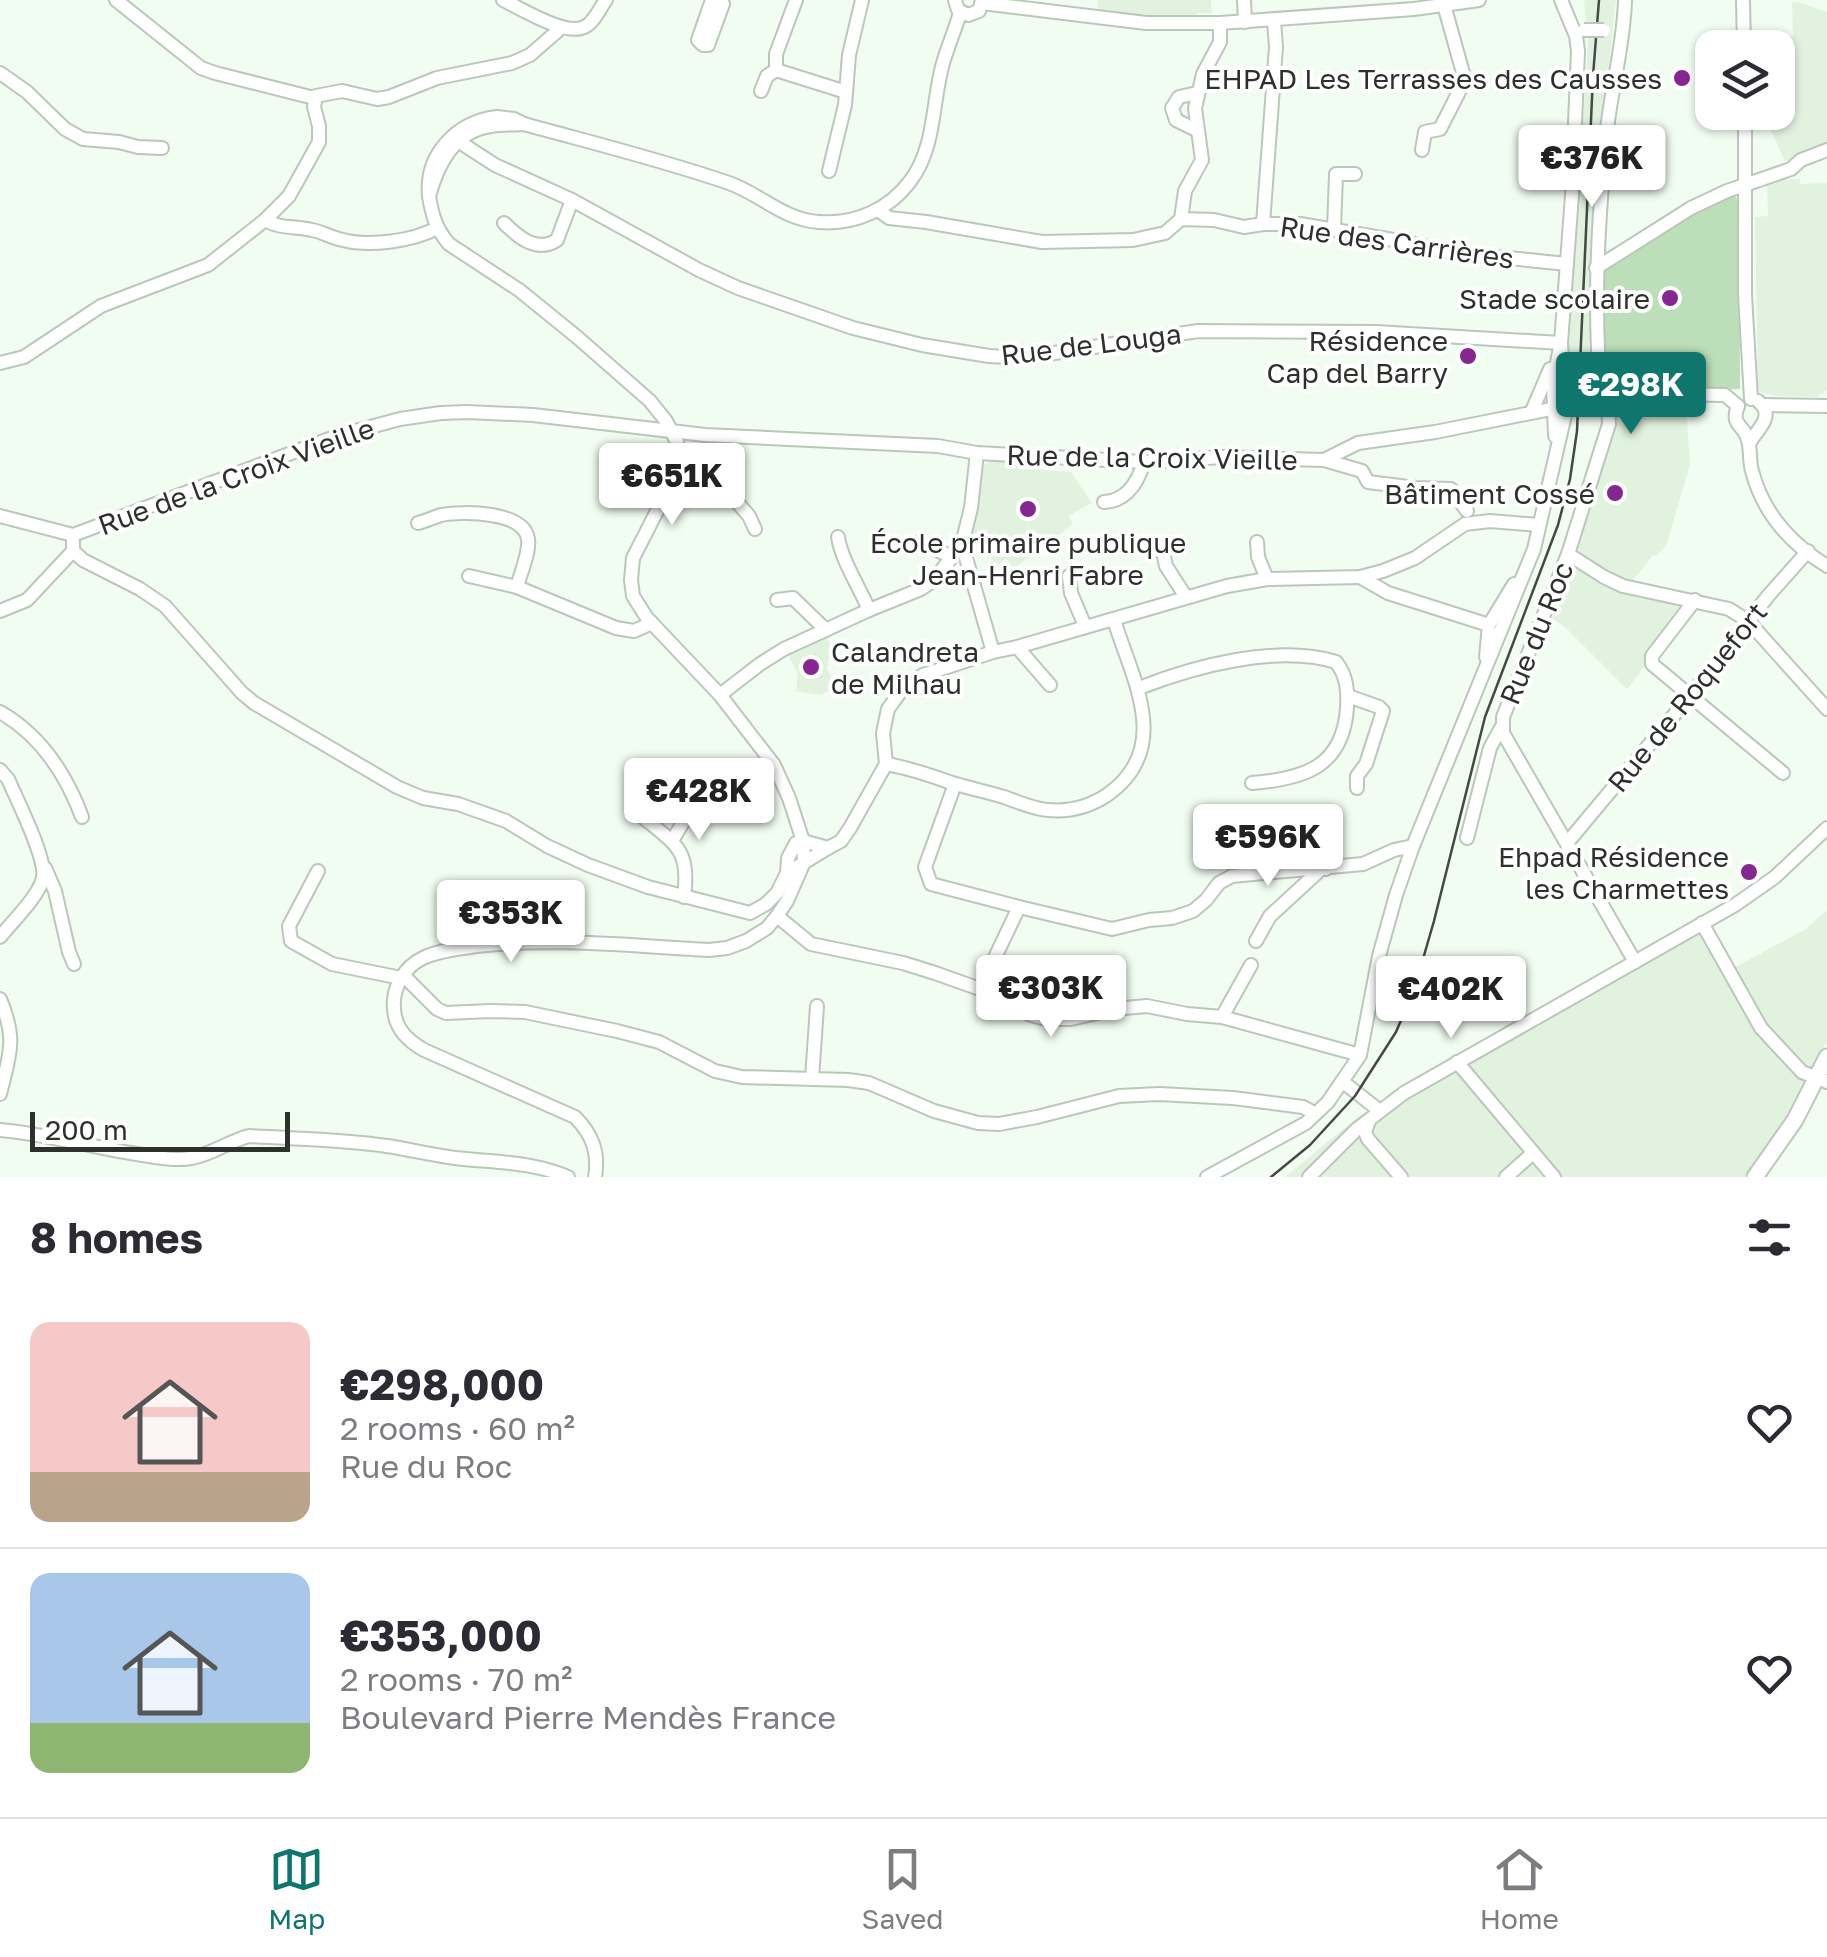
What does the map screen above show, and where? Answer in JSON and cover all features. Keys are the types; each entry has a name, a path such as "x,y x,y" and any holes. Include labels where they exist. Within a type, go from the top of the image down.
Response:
{"main road":[{"path":"1765,1173 1822,1080 1827,1057"}],"street":[{"path":"116,0 201,68 314,98 342,90 389,97 437,78 512,64 530,55 560,28"},
{"path":"503,0 573,31 588,26 606,0"},
{"path":"712,0 698,40 702,45 708,45 722,0"},
{"path":"776,70 776,54 796,0"},
{"path":"828,171 862,0"},
{"path":"1244,0 1245,22"},
{"path":"1309,0 1310,17"},
{"path":"592,1177 588,1143 578,1127 558,1110 413,1044 403,1034 394,1016 395,992 402,977 422,958 491,944 727,948 758,935 777,916 796,871 800,842 796,820 774,765 720,695 652,623 633,596 631,570 639,543 677,472 676,440 661,413 632,384 519,290 448,244 432,216 429,196 428,182 436,156 449,139 477,121 514,119 730,184 797,218 837,222 878,210 910,182 926,151 942,65 962,9 979,11 982,2 1072,7 1146,23 1220,24 1479,0"},
{"path":"1207,1177 1306,1123 1328,1102 1360,1056 1379,956 1396,895 1530,558 1554,468 1564,397 1561,344 1579,30 1560,0"},
{"path":"1564,397 1592,376 1608,128 1625,0"},
{"path":"1743,0 1744,30"},
{"path":"1422,150 1425,132 1440,129 1465,80 1444,5"},
{"path":"1263,224 1276,48 1274,21"},
{"path":"1181,219 1186,191 1202,160 1196,130 1197,93 1220,42 1220,24"},
{"path":"1579,30 1622,31"},
{"path":"761,91 768,76 776,70"},
{"path":"776,70 846,92"},
{"path":"0,73 65,129 83,139 162,148"},
{"path":"1196,130 1176,120 1172,108 1179,97 1197,93"},
{"path":"0,363 34,351 100,306 208,265 265,220 289,196 319,142 314,98"},
{"path":"429,196 440,164 458,141 480,128 524,124"},
{"path":"480,128 483,156"},
{"path":"1745,130 1745,295 1758,406 1764,424 1750,434"},
{"name":"Rue de Louga","path":"458,141 495,166 572,200 699,270 774,302 922,345 1022,358 1198,332 1376,332 1561,344"},
{"path":"1596,268 1691,208 1827,150"},
{"path":"1334,229 1336,174 1355,174"},
{"path":"504,223 538,247 554,244 572,200"},
{"name":"Rue des Carrières","path":"878,210 889,218 1042,242 1133,240 1165,232 1181,219 1214,220 1244,227 1300,224 1449,252 1566,264"},
{"path":"265,220 358,243 422,237 437,228"},
{"name":"Rue du Roc","path":"1596,334 1596,400 1608,408 1609,424 1568,554 1502,726 1506,740 1634,962"},
{"path":"1532,411 1561,344"},
{"path":"1564,397 1596,390 1596,400"},
{"name":"Rue de la Croix Vieille","path":"73,534 337,436 442,412 532,415 637,427 676,440 705,435 938,446 976,453 1144,462 1222,457 1324,460 1358,443 1435,432 1532,411 1564,397 1596,400 1664,394 1725,396 1758,406 1827,406"},
{"path":"1600,452 1610,434 1616,408 1629,397"},
{"path":"1758,406 1735,412 1736,421 1750,434 1751,467 1759,492 1767,509 1799,544 1827,564"},
{"path":"637,427 661,413"},
{"path":"720,695 760,664 921,589 942,572 962,544 974,493 976,453"},
{"path":"1324,460 1362,471 1368,482 1451,489 1467,511"},
{"path":"1104,502 1115,502 1137,484 1144,462"},
{"path":"677,472 717,478 755,529"},
{"path":"418,523 440,515 464,513 508,517 520,524 528,545 517,587"},
{"path":"0,516 73,534 73,551 27,600 0,611"},
{"path":"73,551 165,606 254,703 397,787 506,821 547,846 623,879 750,912 759,910 796,871 840,841 850,828 886,764 883,732 888,709 901,691 923,675 1227,586 1267,579 1360,577 1383,571 1415,558 1466,524 1540,524"},
{"path":"838,537 840,552 870,610"},
{"path":"920,542 952,557"},
{"path":"1257,542 1267,579"},
{"path":"962,544 993,652"},
{"name":"Rue de Roquefort","path":"1567,844 1748,621 1799,544"},
{"path":"1162,547 1166,566 1186,597"},
{"path":"1568,554 1623,586 1695,600 1729,610 1748,621 1827,709"},
{"path":"1484,674 1489,625 1530,558"},
{"path":"470,576 517,587 616,628 634,631 652,623"},
{"path":"1069,576 1071,592 1086,626"},
{"path":"1360,577 1388,593 1489,625"},
{"path":"777,600 794,598 826,630"},
{"path":"1695,600 1652,656 1652,664 1783,773"},
{"path":"886,764 914,768 1046,810 1094,803 1114,790 1138,759 1144,731 1139,688 1114,620"},
{"path":"1017,647 1050,685"},
{"path":"1139,688 1202,667 1252,658 1321,658 1336,662 1348,696 1346,726 1336,748 1317,768 1302,776 1252,783"},
{"path":"1348,696 1384,711 1366,764 1357,776 1358,788"},
{"path":"0,712 38,741 74,794 82,816"},
{"path":"1467,838 1490,748 1502,726"},
{"path":"0,770 8,780 55,892 74,964"},
{"path":"955,784 925,867 930,884 1112,929 1193,911 1232,876 1363,864 1413,846"},
{"path":"672,841 700,802"},
{"path":"1311,813 1323,870"},
{"path":"644,818 672,841 685,863 684,897"},
{"path":"1309,1177 1357,1129 1425,1080 1736,905 1775,877 1827,828"},
{"path":"796,871 788,858 800,842"},
{"path":"800,842 828,848"},
{"path":"0,937 42,880 42,861"},
{"path":"1256,941 1270,916 1323,870"},
{"path":"318,871 289,926 291,941 332,964 402,977 446,1013 525,1012 659,1042 715,1071 742,1078 868,1082 934,1111 978,1123 1000,1124 1119,1096 1158,1094 1233,1098 1303,1108 1314,1114"},
{"path":"980,989 1018,907"},
{"path":"777,916 811,944 903,963 980,989 1031,1016 1071,1019 1113,1008 1147,1006 1222,1017 1360,1056"},
{"path":"1702,923 1762,1028 1802,1072 1822,1080"},
{"path":"1222,1017 1251,965"},
{"path":"0,1000 12,1050 0,1094"},
{"path":"812,1079 817,1006"},
{"path":"1456,1062 1554,1177"},
{"path":"1343,1082 1374,1116"},
{"path":"1374,1116 1366,1132 1368,1139 1401,1177"},
{"path":"0,1130 162,1158 193,1158 249,1136 346,1141 450,1158 524,1164 568,1177"},
{"path":"1506,1177 1533,1153"}],"shaded area":[{"path":"1098,0 1211,0 1212,13 1198,13 1194,19 1147,20 1098,13"},
{"path":"1584,0 1616,0 1592,268 1589,372 1577,380 1567,372 1588,42"},
{"path":"1792,2 1827,12 1827,147 1785,161 1771,130 1795,130"},
{"path":"1800,179 1800,184 1827,183 1827,389 1819,397 1777,396 1758,389 1755,217 1768,216 1767,184"},
{"path":"1690,402 1686,406 1690,465 1667,543 1631,583 1586,562 1578,550 1619,406"},
{"name":"École primaire publique Jean-Henri Fabre","path":"991,460 1042,463 1042,470 1071,472 1092,503 1068,516 1073,524 1014,568 1006,559 996,567 985,545 980,547 977,541 971,542 983,466"},
{"path":"1576,569 1617,591 1687,606 1627,689 1564,626 1552,619 1570,573"},
{"name":"Calandreta de Milhau","path":"827,637 831,647 827,669 832,690 820,695 796,691 798,674 788,655"},
{"path":"1827,910 1827,1041 1776,1145 1745,1177 1285,1177 1359,1116 1708,924 1734,968 1806,929"}],"green space":[{"name":"Stade scolaire","path":"1731,194 1739,203 1740,389 1609,393 1601,322 1603,271 1691,214"}],"railway":[{"path":"1271,1177 1310,1145 1355,1096 1396,1032 1414,990 1434,921 1485,717 1558,525 1577,431 1599,0"}],"place":[{"name":"EHPAD Les Terrasses des Causses","path":"1682,78"},
{"name":"Stade scolaire","path":"1670,298"},
{"name":"Résidence Cap del Barry","path":"1468,356"},
{"name":"Bâtiment Cossé","path":"1615,493"},
{"name":"École primaire publique Jean-Henri Fabre","path":"1028,509"},
{"name":"Calandreta de Milhau","path":"811,667"},
{"name":"Ehpad Résidence les Charmettes","path":"1749,872"}]}
